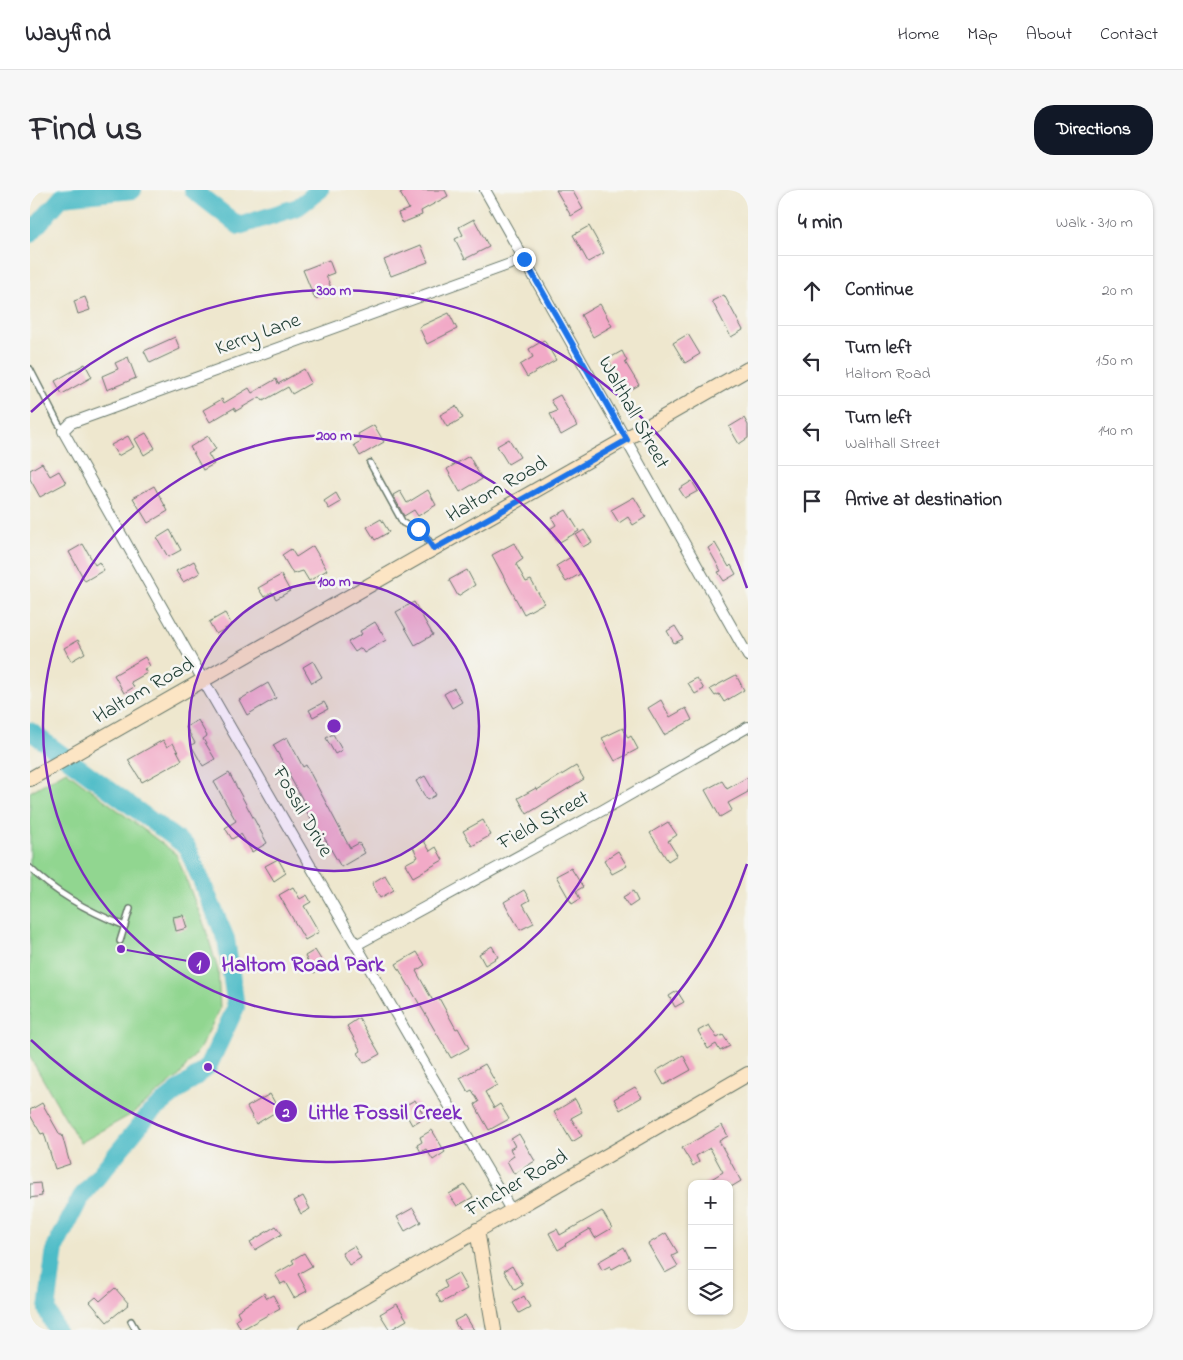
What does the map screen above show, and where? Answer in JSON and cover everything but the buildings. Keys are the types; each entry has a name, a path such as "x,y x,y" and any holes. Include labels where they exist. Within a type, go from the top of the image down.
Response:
{"main road":[{"name":"Haltom Road","path":"30,779 627,440 748,369"},
{"name":"Fincher Road","path":"306,1330 748,1074"},
{"path":"477,1230 494,1330"}],"street":[{"name":"Walthall Street","path":"485,190 748,656"},
{"name":"Kerry Lane","path":"63,431 72,423 524,259"},
{"name":"Fossil Drive","path":"63,431 203,680 511,1210"},
{"name":"Field Street","path":"356,945 603,810 748,727"}],"lane":[{"path":"30,369 63,431"},
{"path":"370,463 403,523 424,534 434,549"},
{"path":"30,868 70,901 125,926"},
{"path":"120,941 130,909"},
{"path":"131,1321 136,1330"}],"green space":[{"path":"66,771 176,854 205,927 218,970 220,1009 200,1048 179,1076 132,1114 80,1143 30,1057 30,792"}],"waterway":[{"path":"30,234 62,197 133,190"},
{"path":"193,190 239,226 298,207 320,190"},
{"path":"30,731 187,847 226,939 236,1007 208,1067 150,1113 81,1197 55,1248 47,1310 56,1330"}],"place":[{"name":"Haltom Road Park","path":"121,949"},
{"name":"Little Fossil Creek","path":"208,1067"}],"route":[{"path":"418,529 424,534 434,549 627,440 524,259"}]}
